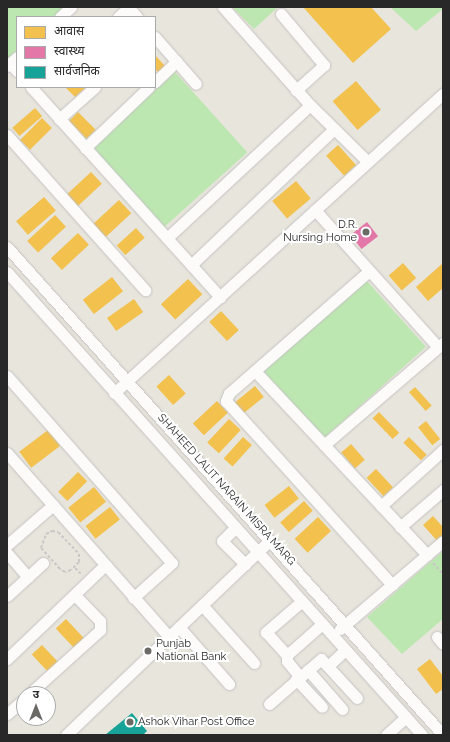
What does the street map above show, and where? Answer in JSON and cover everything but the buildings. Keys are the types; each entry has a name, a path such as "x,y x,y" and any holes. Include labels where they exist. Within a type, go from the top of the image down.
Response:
{"street":[{"path":"61,16 71,7"},
{"path":"119,16 129,7 136,16"},
{"path":"223,7 310,105 367,161"},
{"path":"281,14 324,65 296,90"},
{"path":"156,38 196,84"},
{"path":"156,81 177,62"},
{"path":"59,118 94,88"},
{"path":"85,148 148,88"},
{"path":"36,89 85,148 220,297"},
{"path":"114,393 367,161 443,94"},
{"path":"167,238 310,105"},
{"path":"192,265 334,129"},
{"path":"7,135 145,290"},
{"path":"315,210 369,271 441,345 324,445"},
{"name":"SHAHEED LALIT NARAIN MISRA MARG","path":"7,246 443,735"},
{"path":"369,271 229,393 226,400 228,405 392,585"},
{"name":"SHAHEED LALIT NARAIN MISRA MARG","path":"7,272 422,735"},
{"path":"255,371 427,555"},
{"path":"7,376 172,563 133,598"},
{"path":"381,506 443,450"},
{"path":"7,453 104,566 169,637"},
{"path":"400,527 443,490"},
{"path":"7,545 53,505"},
{"path":"236,528 222,541 245,564"},
{"path":"71,734 202,604 270,540"},
{"path":"333,636 443,541"},
{"path":"7,553 28,577"},
{"path":"7,596 43,563"},
{"path":"7,659 104,566"},
{"path":"38,686 100,630 100,621 74,595"},
{"path":"302,601 266,632 287,655 287,661 301,675 342,709"},
{"path":"202,604 254,663"},
{"path":"287,655 322,624"},
{"path":"179,627 229,684"},
{"path":"328,666 346,650"},
{"path":"269,704 321,659 357,698"},
{"path":"301,675 322,707"},
{"path":"7,714 16,706"},
{"path":"386,735 406,717"}],"path":[{"path":"46,534 58,532 79,554 80,558 74,568"},
{"path":"427,555 443,574"}],"green space":[{"path":"7,7 69,7 58,16 16,16 16,52 7,59"},
{"path":"232,7 278,7 254,29"},
{"path":"390,7 443,7 443,9 416,31"},
{"path":"175,72 247,152 164,227 92,147"},
{"path":"365,279 426,347 324,438 263,371"},
{"path":"443,551 443,619 402,654 367,617"}],"place":[{"name":"D.R. Nursing Home","path":"366,232"},
{"name":"Punjab National Bank","path":"148,651"},
{"name":"Ashok Vihar Post Office","path":"130,722"}]}
